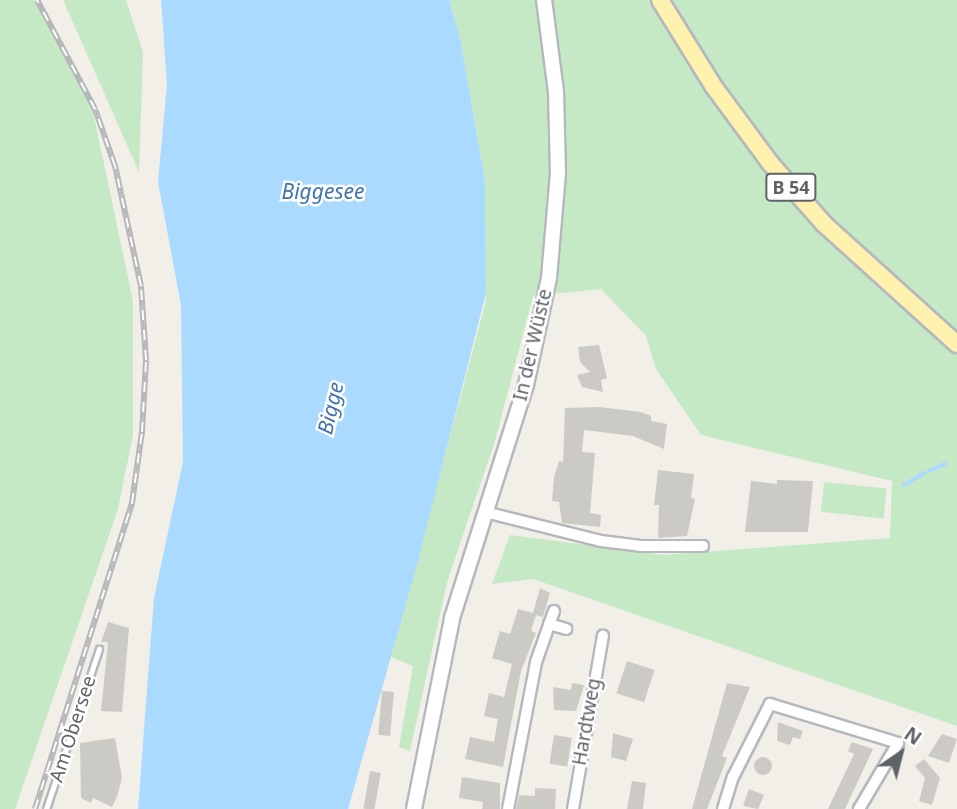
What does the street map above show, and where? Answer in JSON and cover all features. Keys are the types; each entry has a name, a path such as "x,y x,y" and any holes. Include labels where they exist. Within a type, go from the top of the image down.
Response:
{"main road":[{"name":"In der Wüste","path":"414,809 450,629 537,338 549,278 558,173 556,92 544,0"},
{"name":"B 54","path":"660,0 714,87 780,174 824,224 957,344"}],"street":[{"path":"485,512 601,541 703,546"},
{"path":"508,809 536,662 554,611"},
{"path":"549,624 566,629"},
{"name":"Hardtweg","path":"573,809 603,636"},
{"path":"723,809 733,777 770,704 898,743 859,809"}],"lane":[{"name":"Am Obersee","path":"46,809 99,649"}],"green space":[{"path":"0,0 34,0 92,107 133,301 133,435 118,509 15,809 0,809"},
{"path":"63,0 126,0 143,52 139,172"},
{"path":"449,0 957,0 957,726 533,579 492,584 510,535 664,555 890,538 892,481 701,435 656,369 646,336 601,289 533,296 495,441 447,582 410,751 399,747 413,666 391,657 486,301 485,181 460,38"},
{"path":"824,482 887,489 884,518 821,512"}],"water":[{"name":"Biggesee","path":"161,0 449,0 460,38 485,181 486,293 418,561 348,809 138,809 154,598 183,462 181,305 158,182 167,84"}],"building":[{"path":"599,345 607,378 601,380 603,392 582,387 577,375 590,372 580,362 578,347"},
{"path":"599,407 641,412 651,416 651,421 667,424 664,449 633,436 584,430 582,452 595,453 590,513 601,515 600,527 562,523 559,502 552,501 554,477 559,461 563,462 565,408"},
{"path":"658,470 694,474 691,498 695,499 687,536 658,538 659,505 654,505"},
{"path":"777,480 813,481 808,532 745,532 751,481 777,484"},
{"path":"540,588 550,593 543,617 536,615 531,631 536,633 521,671 503,767 465,759 470,737 494,742 498,719 484,716 489,693 504,697 512,664 492,658 500,631 510,634 518,609 533,613"},
{"path":"108,622 129,628 122,712 101,711 108,642 101,642"},
{"path":"627,661 655,670 644,702 616,693"},
{"path":"572,683 584,685 576,711 554,710 553,687 571,690"},
{"path":"727,683 750,687 722,756 727,758 707,809 692,809"},
{"path":"382,691 394,692 390,736 378,735"},
{"path":"778,722 803,731 800,739 793,737 790,745 777,741"},
{"path":"613,733 633,739 626,761 611,757"},
{"path":"942,734 957,739 949,763 928,756"},
{"path":"554,735 572,738 567,766 549,764"},
{"path":"115,738 122,778 117,797 112,807 93,798 91,803 81,798 80,743"},
{"path":"852,742 873,749 845,809 828,809 854,754 848,751"},
{"path":"759,757 767,757 772,766 770,773 759,775 754,770 754,762"},
{"path":"924,759 940,778 932,805 919,801 925,778 915,766"},
{"path":"370,771 381,773 374,809 363,808"},
{"path":"462,777 500,783 500,809 482,809 483,802 459,798"},
{"path":"632,781 646,783 643,809 627,809"},
{"path":"535,788 556,789 555,809 516,809 519,795 535,796"},
{"path":"749,789 764,795 758,809 743,806"}],"waterway":[{"path":"929,471 945,464"},
{"path":"904,485 925,473"}],"railway":[{"path":"35,809 132,503 142,432 146,360 141,286 115,166 95,109 37,0"}],"water label":[{"name":"Bigge","path":"330,408"}]}
